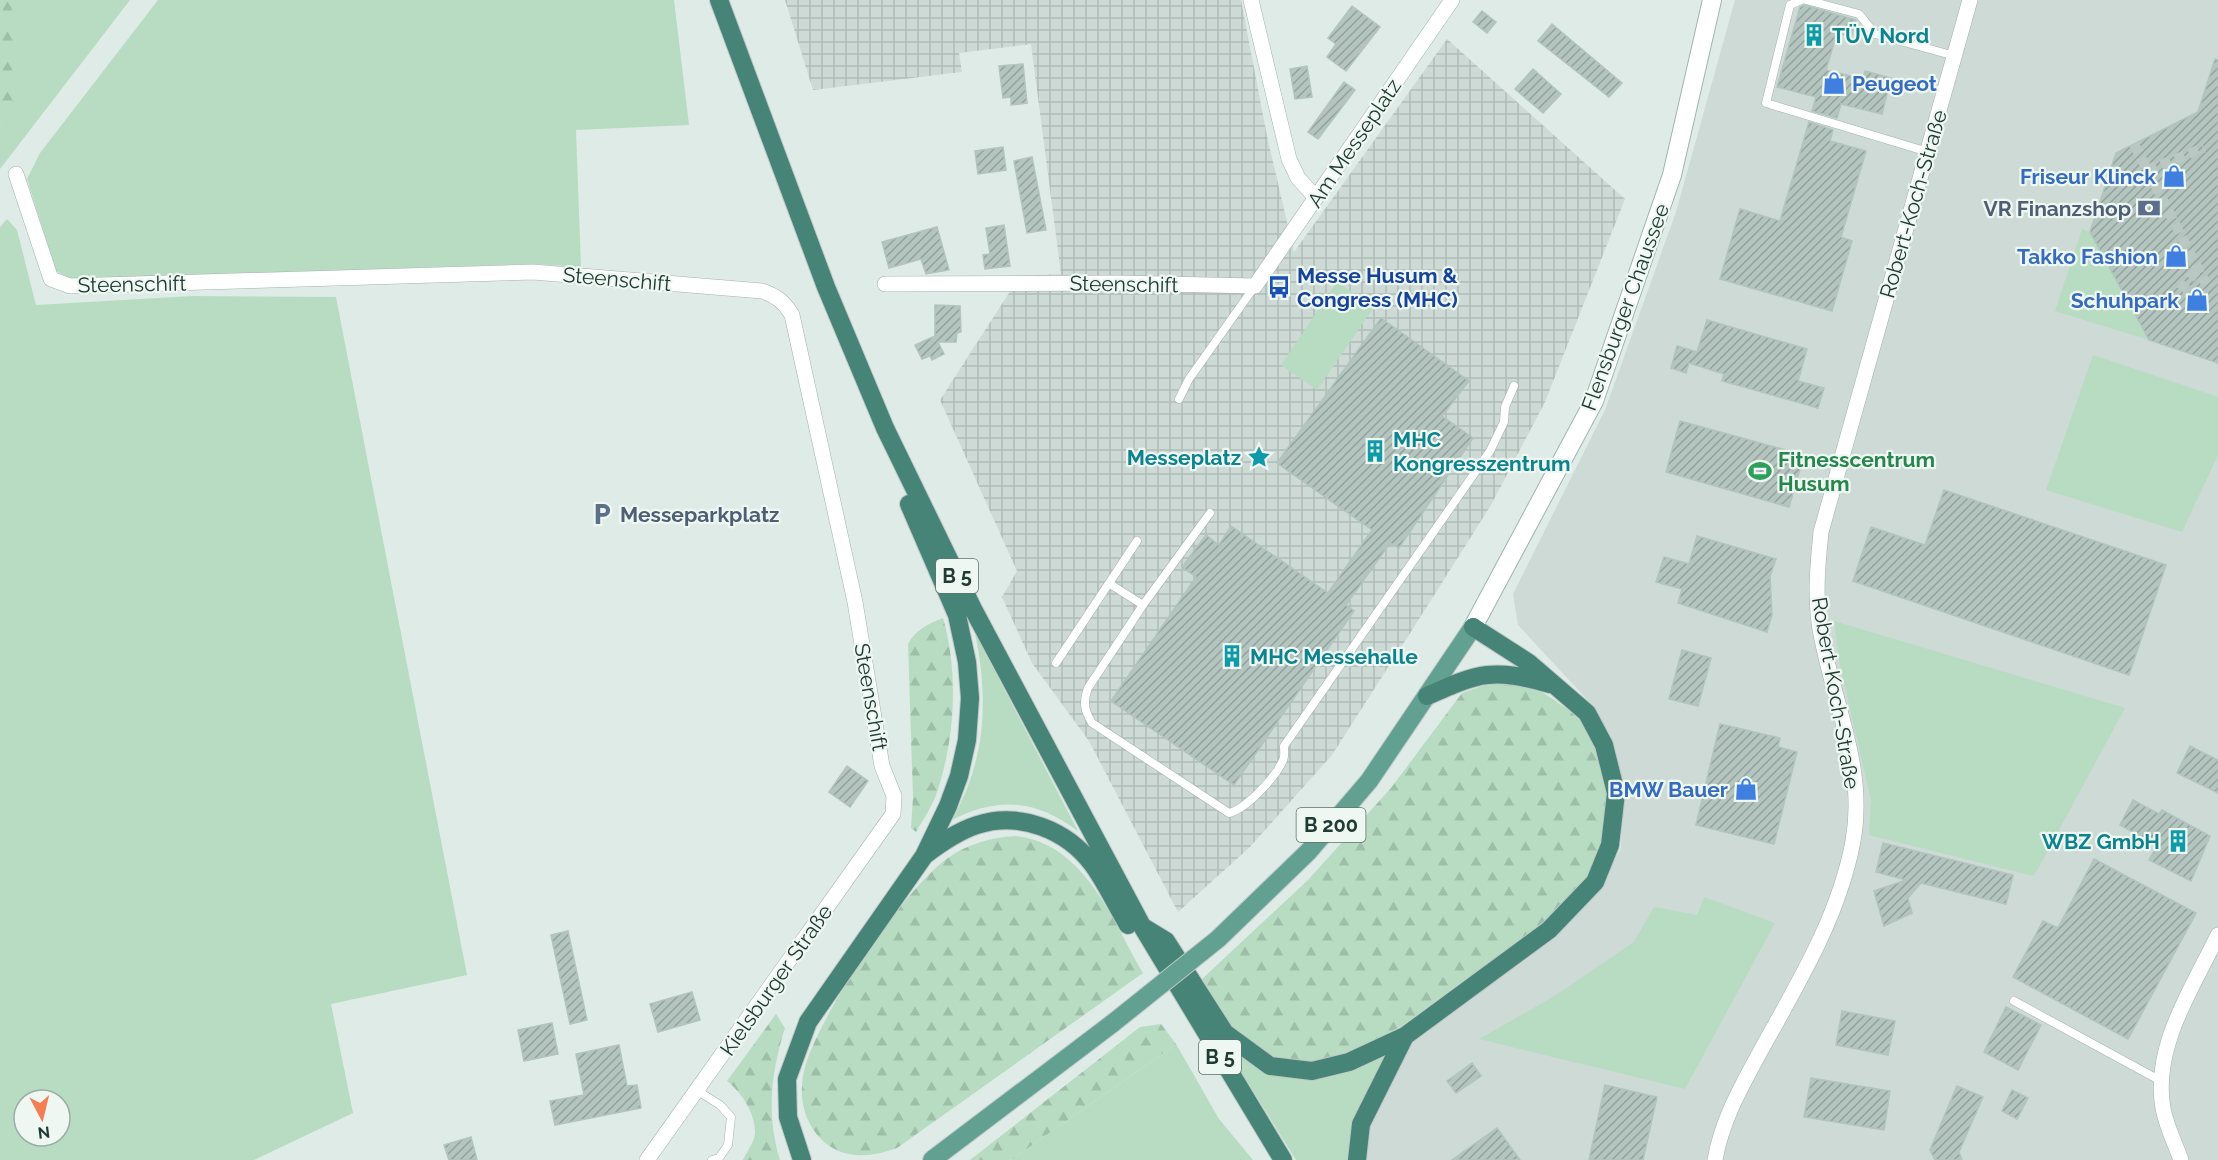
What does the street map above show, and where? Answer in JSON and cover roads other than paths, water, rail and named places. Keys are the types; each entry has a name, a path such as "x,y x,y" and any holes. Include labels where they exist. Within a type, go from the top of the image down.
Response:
{"highway":[{"name":"B 5","path":"719,0 826,287 885,428 973,609 1142,926 1283,1160"},
{"path":"814,1160 800,1154 788,1117 787,1079 808,1022 924,856 959,776 967,740 970,698 967,662 957,615 889,458 885,428"},
{"path":"1142,926 1166,941 1225,1032 1270,1066 1312,1071 1349,1062 1405,1036 1549,930 1595,882 1610,845 1616,793 1604,745 1587,713 1529,663 1473,627"},
{"path":"1427,696 1462,680 1491,673 1512,674 1555,685"},
{"path":"924,856 946,840 977,825 997,821 1024,822 1049,829 1082,851 1094,866 1140,946 1158,954"},
{"path":"1357,1160 1361,1124 1405,1036"}],"main road":[{"name":"Flensburger Chaussee","path":"1473,627 1594,401 1672,175 1712,0"},
{"name":"B 200","path":"932,1160 1113,1023 1218,939 1324,834 1369,781 1473,627"}],"street":[{"path":"1251,0 1289,159 1298,178 1316,198"},
{"name":"Am Messeplatz","path":"1255,286 1452,0"},
{"name":"Robert-Koch-Straße","path":"1715,1160 1730,1109 1829,919 1854,839 1856,816 1852,758 1819,622 1816,581 1821,532 1970,0"},
{"name":"Steenschift","path":"16,174 51,279 70,286 533,272 762,291 775,296 786,304 792,315 855,602 882,766 894,796"},
{"name":"Steenschift","path":"885,284 1118,283 1255,286"},
{"name":"Kielsburger Straße","path":"647,1160 893,814 894,796"},
{"path":"2181,1160 2163,1107 2163,1082 2176,1021 2218,935"}],"lane":[{"path":"1801,0 1790,5 1766,103 1928,153"},
{"path":"1806,0 1859,15 1875,34 1955,56"},
{"path":"1179,399 1190,379 1255,286"},
{"path":"1210,513 1143,604 1088,688 1084,700 1085,712 1092,723 1219,809 1229,813 1240,810 1251,801 1284,759 1284,746 1490,451 1504,422 1505,407 1514,386"},
{"path":"1056,663 1137,541"},
{"path":"1110,584 1143,604"},
{"path":"2014,1001 2163,1082"},
{"path":"698,1091 720,1105 730,1117 728,1145 720,1158 712,1160"}],"tunnel":[{"path":"2134,144 2206,284"},
{"path":"2147,170 2204,148"},
{"path":"2180,290 2198,269"}],"place":[{"name":"TÜV Nord","path":"1814,35"},
{"name":"Peugeot","path":"1834,83"},
{"name":"Friseur Klinck","path":"2174,176"},
{"name":"VR Finanzshop","path":"2149,208"},
{"name":"Takko Fashion","path":"2176,256"},
{"name":"Messe Husum & Congress (MHC)","path":"1279,287"},
{"name":"Schuhpark","path":"2197,300"},
{"name":"MHC Kongresszentrum","path":"1375,451"},
{"name":"Messeplatz","path":"1259,457"},
{"name":"Fitnesscentrum Husum","path":"1760,471"},
{"name":"Messeparkplatz","path":"602,514"},
{"name":"MHC Messehalle","path":"1232,656"},
{"name":"BMW Bauer","path":"1746,789"},
{"name":"WBZ GmbH","path":"2178,841"}]}
